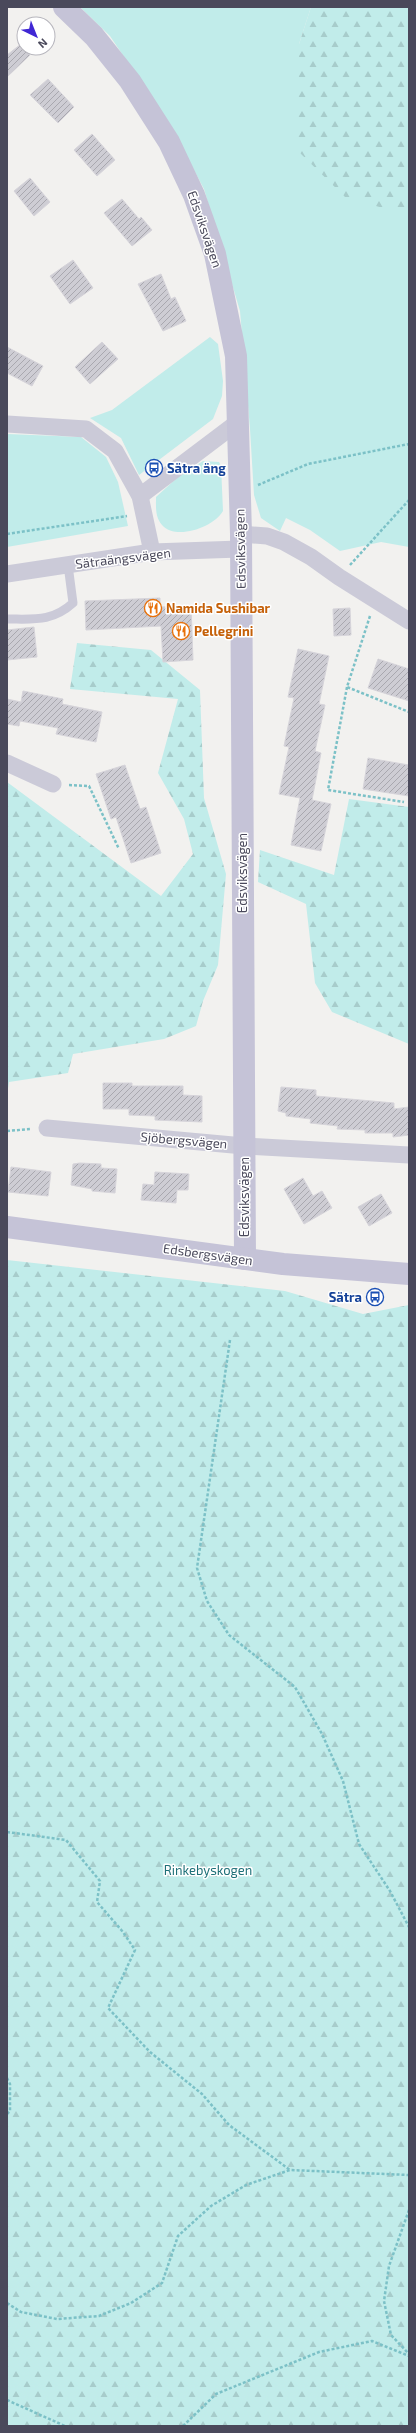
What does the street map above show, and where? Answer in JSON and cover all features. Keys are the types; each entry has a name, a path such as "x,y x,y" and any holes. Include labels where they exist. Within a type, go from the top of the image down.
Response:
{"street":[{"name":"Edsviksvägen","path":"64,7 94,36 130,81 169,142 194,195 215,254 236,356 240,542 245,1260"},
{"path":"140,496 238,422"},
{"path":"7,424 86,429 115,451 140,496 142,514 152,552"},
{"name":"Sätraängsvägen","path":"7,574 152,552 240,542 267,536 284,542 312,556 339,577 409,621"},
{"path":"7,763 53,784"},
{"name":"Sjöbergsvägen","path":"47,1128 244,1146 409,1155"},
{"name":"Edsbergsvägen","path":"7,1227 245,1260 409,1274"}],"lane":[{"path":"7,619 42,619 61,613 73,604 68,565"}],"path":[{"path":"257,486 308,464 409,444"},
{"path":"339,577 409,500"},
{"path":"7,534 142,514"},
{"path":"375,600 347,687 328,790 404,802"},
{"path":"347,687 409,712"},
{"path":"53,784 89,786 119,849"},
{"path":"7,1131 47,1128"},
{"path":"230,1340 197,1568 207,1601 228,1635 295,1687 322,1734 342,1781 359,1844 390,1891 409,1927"},
{"path":"7,1832 66,1840 100,1881 97,1902 123,1932 135,1950 108,2008 150,2052 202,2094 229,2125 290,2170"},
{"path":"7,2078 10,2084 10,2111 7,2114"},
{"path":"7,2303 21,2312 57,2319 99,2316 131,2303 162,2282 178,2236 210,2206 246,2185 290,2170 409,2175"},
{"path":"409,2210 389,2266 384,2300 391,2336 409,2355"},
{"path":"183,2426 216,2394 319,2352 372,2340 409,2355"},
{"path":"7,2400 65,2426"}],"green space":[{"path":"80,7 311,7 299,44 407,214 409,213 409,547 381,542 340,551 310,530 286,518 280,531 261,518 254,495 240,311 204,189 171,127 110,36"},
{"path":"311,7 409,7 409,213 407,215 345,197 298,151 299,44"},
{"path":"210,337 218,344 223,381 222,396 213,419 139,475 121,438 90,418 112,410"},
{"path":"7,434 81,437 106,457 118,482 128,526 7,547"},
{"path":"203,461 219,462 221,466 223,511 212,522 203,527 185,532 168,530 158,519 156,512 156,497 178,477"},
{"path":"77,643 151,650 200,690 204,798 226,874 218,965 203,1001 196,1026 164,1039 73,1054 68,1073 9,1082 7,1095 7,782 161,896 193,854 184,819 158,773 178,699 70,689"},
{"path":"349,799 409,807 409,1044 332,1012 315,983 306,904 258,882 260,850 334,875"},
{"name":"Rinkebyskogen","path":"7,1260 285,1291 363,1314 409,1305 409,2426 7,2426"}],"building":[{"path":"16,48 16,56 29,56 7,77 7,55"},
{"path":"48,79 74,107 58,123 30,95"},
{"path":"92,134 115,160 97,176 74,150"},
{"path":"30,178 50,202 34,216 14,191"},
{"path":"122,199 139,219 141,217 152,230 132,246 104,213"},
{"path":"73,260 93,288 70,304 50,276"},
{"path":"161,274 171,299 175,297 186,321 163,331 138,284"},
{"path":"102,342 118,359 90,384 75,367"},
{"path":"7,347 43,366 32,386 7,373"},
{"path":"160,598 160,607 191,606 193,660 163,662 161,626 86,630 85,601"},
{"path":"350,608 351,635 334,636 333,609"},
{"path":"34,627 37,657 7,660 7,630"},
{"path":"298,649 329,656 319,704 325,705 315,751 321,753 312,800 331,804 321,851 291,845 300,798 279,794 289,747 284,746 294,698 288,697"},
{"path":"378,659 409,669 409,701 368,688"},
{"path":"23,691 63,699 62,704 102,712 96,742 56,734 58,728 20,721 19,726 7,724 7,699 21,702"},
{"path":"368,758 409,765 409,796 363,789"},
{"path":"125,765 140,809 146,807 161,853 131,863 116,817 111,819 96,774"},
{"path":"103,1083 132,1083 132,1086 183,1086 183,1095 202,1096 202,1122 155,1120 155,1116 129,1115 129,1109 103,1109"},
{"path":"281,1087 316,1090 316,1096 394,1103 394,1109 409,1107 409,1135 393,1137 393,1133 365,1133 365,1130 337,1129 338,1126 310,1123 311,1119 286,1116 286,1113 278,1111"},
{"path":"73,1164 101,1164 101,1168 117,1169 115,1193 92,1191 92,1189 71,1185"},
{"path":"11,1167 51,1172 48,1196 8,1192"},
{"path":"155,1172 189,1174 188,1190 177,1190 176,1203 141,1200 143,1184 154,1185"},
{"path":"303,1178 313,1196 322,1191 332,1208 304,1224 284,1189"},
{"path":"381,1194 392,1213 369,1226 358,1207"}],"place":[{"name":"Sätra äng","path":"154,468"},
{"name":"Namida Sushibar","path":"153,608"},
{"name":"Pellegrini","path":"181,631"},
{"name":"Sätra","path":"375,1297"}]}
